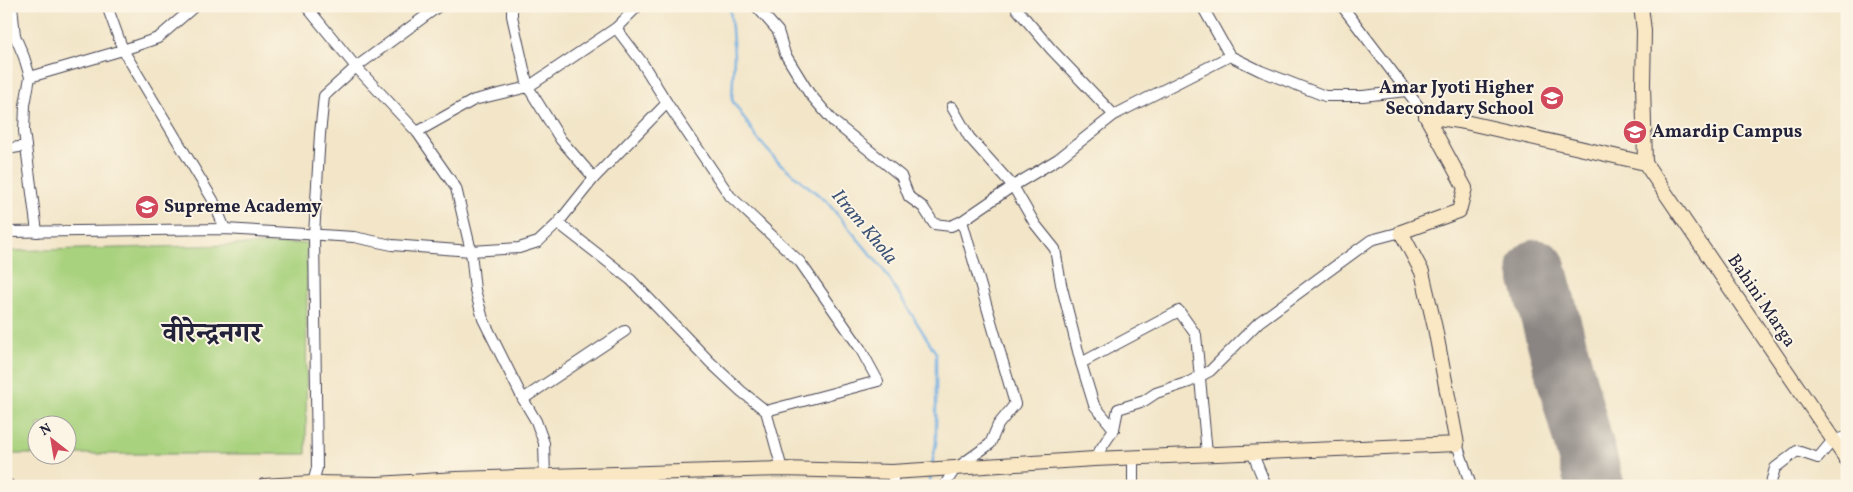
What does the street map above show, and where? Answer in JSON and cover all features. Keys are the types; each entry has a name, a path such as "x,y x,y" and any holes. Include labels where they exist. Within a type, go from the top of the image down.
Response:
{"street":[{"path":"12,6 11,37 24,57 30,78 25,105 24,131 37,232"},
{"path":"107,6 123,50 213,200 225,229"},
{"path":"30,78 158,38 195,6"},
{"path":"312,484 316,468 314,236 324,96 356,67 438,6"},
{"path":"512,6 512,16 528,87 561,140 594,178"},
{"path":"417,132 474,100 528,87 616,28 638,6"},
{"path":"756,6 778,31 785,54 809,93 834,122 902,176 909,197 924,207 934,224 950,226 962,221 1013,186 1058,159 1114,115 1230,56"},
{"path":"1020,6 1017,9 1051,49 1114,115"},
{"path":"1202,6 1230,56 1261,71 1325,96 1363,96 1406,91"},
{"path":"1094,459 1114,429 1118,409 1144,401 1156,393 1189,382 1210,371 1259,322 1371,240 1401,232 1459,211 1464,198 1465,188 1426,116 1342,6"},
{"path":"1426,116 1465,122 1644,163 1644,31 1641,6"},
{"path":"310,8 356,67 417,132 456,188 470,251 474,290 483,319 536,421 544,443 545,477"},
{"path":"616,28 641,61 730,196 800,262 860,348 878,381 766,411"},
{"path":"6,232 225,229 354,237 392,245 470,251 519,248 538,242 558,223 594,178 667,103"},
{"path":"952,107 968,138 1013,186 1035,224 1055,249 1061,284 1094,405 1114,429"},
{"path":"6,149 26,146"},
{"name":"Bahini Marga","path":"1644,163 1847,460"},
{"path":"944,486 951,469 990,444 998,425 1015,404 962,221"},
{"path":"558,223 631,280 710,362 766,411 782,469"},
{"path":"1401,232 1422,272 1435,328 1456,444 1471,486"},
{"path":"1081,363 1179,311 1196,335 1207,454"},
{"path":"523,399 625,331"},
{"path":"1770,486 1775,468 1797,451 1818,458 1833,440 1847,437"},
{"path":"264,486 461,482 545,477 782,469 893,479 926,470 1094,459 1456,444"},
{"path":"1252,452 1266,486"},
{"path":"1132,486 1133,458"}],"green space":[{"path":"307,243 306,454 78,454 78,414 28,414 28,454 6,454 6,251"}],"waterway":[{"name":"Itram Khola","path":"730,6 734,55 732,100 757,138 777,161 826,201 883,269 936,353 936,443 932,465"},
{"name":"Itram Khola","path":"929,486 931,473"}],"runway":[{"path":"1537,269 1595,486"}],"place":[{"name":"Amar Jyoti Higher Secondary School","path":"1552,98"},
{"name":"Amardip Campus","path":"1635,132"},
{"name":"Supreme Academy","path":"147,207"}],"district":[{"name":"वीरेन्द्रनगर","path":"212,334"}]}
